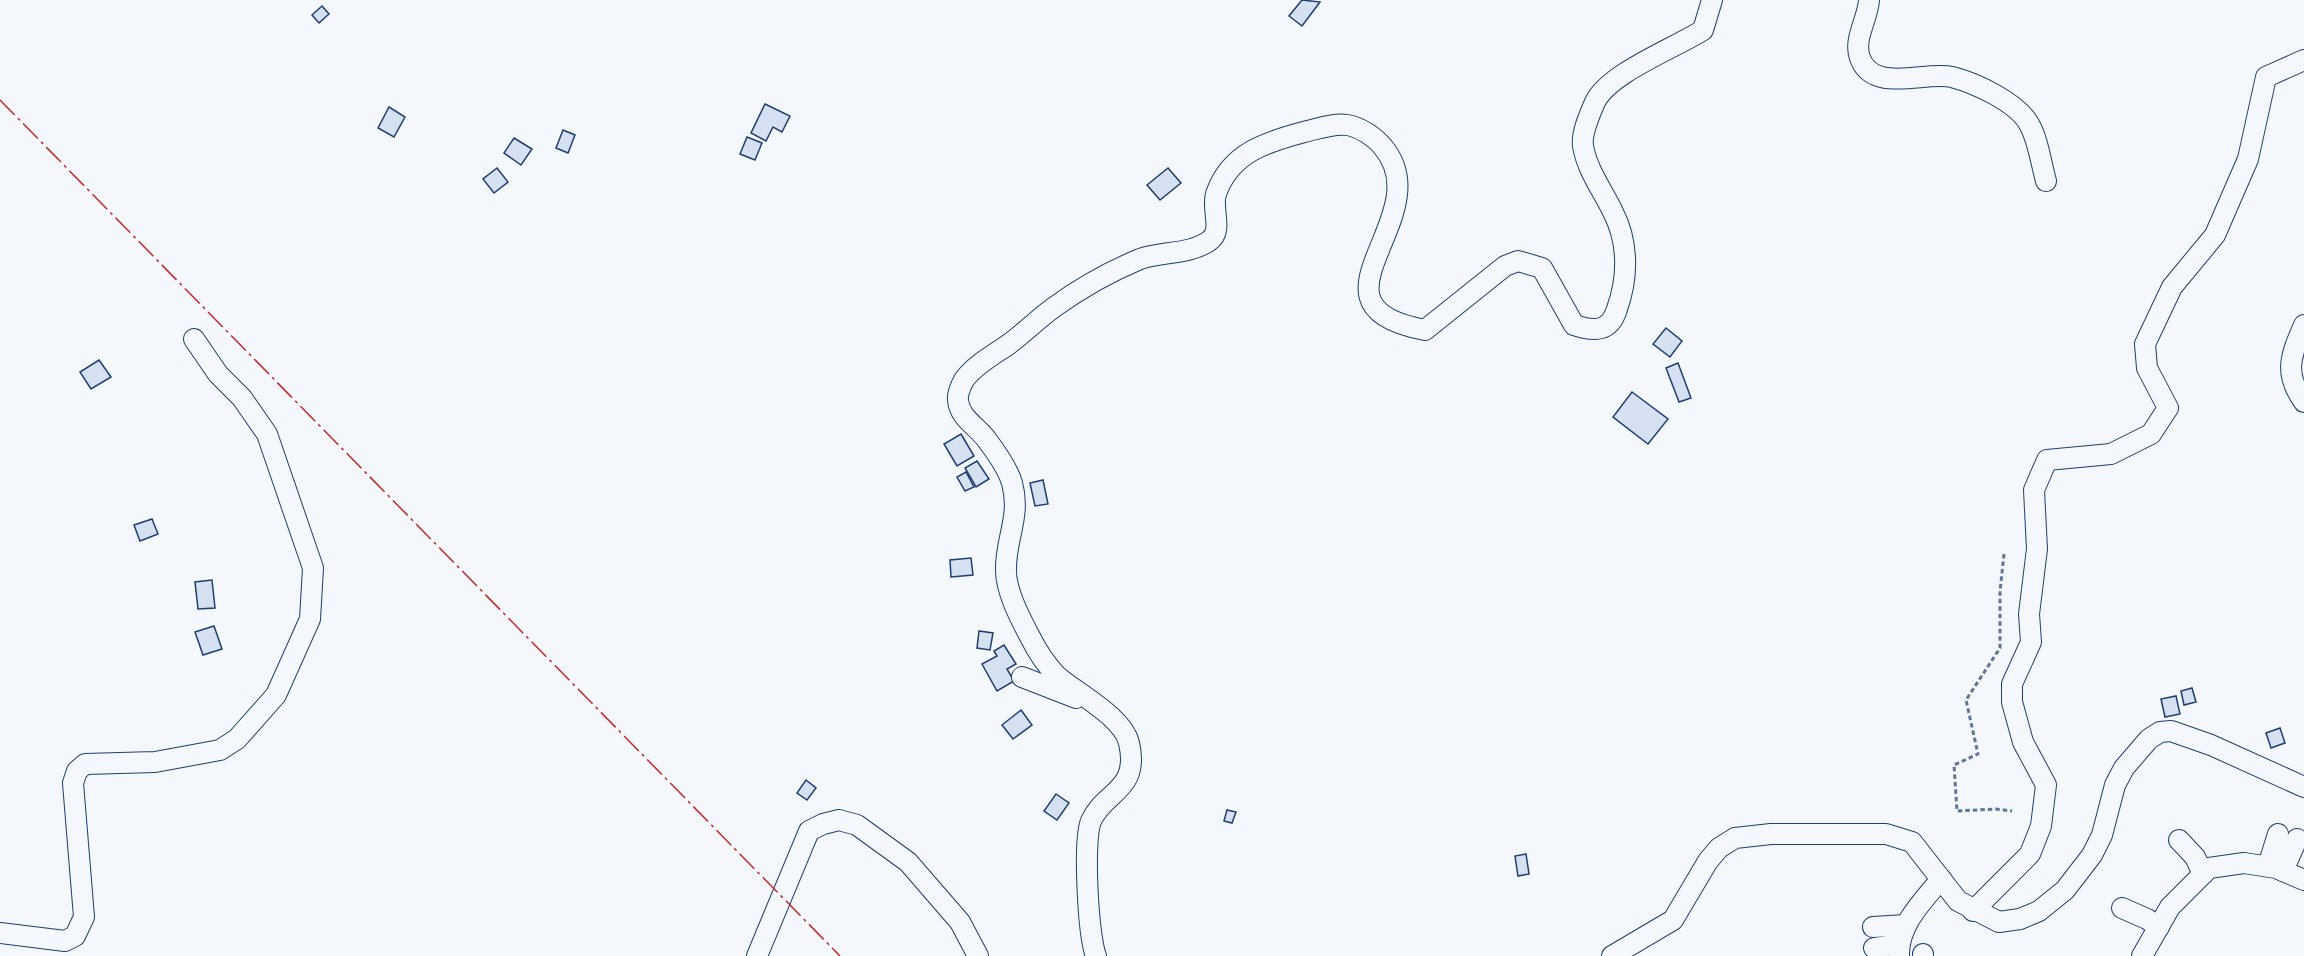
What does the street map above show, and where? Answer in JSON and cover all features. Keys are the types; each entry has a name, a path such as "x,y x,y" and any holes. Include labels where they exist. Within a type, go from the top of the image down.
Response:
{"street":[{"path":"1869,0 1857,45 1860,59 1867,69 1892,80 1951,77 2001,97 2029,123 2046,181"},
{"path":"1095,956 1088,931 1088,829 1096,811 1119,792 1127,781 1130,763 1129,744 1122,726 1053,672 1038,651 1011,592 1005,573 1016,509 1011,480 986,438 962,414 957,399 965,378 1054,308 1091,284 1143,258 1184,251 1212,240 1217,232 1214,199 1223,179 1236,160 1265,142 1346,125 1376,139 1389,155 1397,178 1396,205 1369,276 1368,295 1380,316 1399,326 1425,330 1505,266 1518,261 1542,267 1574,325 1600,330 1608,327 1613,321 1623,292 1626,257 1615,215 1592,172 1583,144 1587,123 1596,100 1612,81 1703,30 1714,5"},
{"path":"1973,910 2030,854 2041,826 2046,785 2023,742 2012,702 2012,684 2031,642 2029,614 2037,549 2034,490 2047,460 2110,454 2151,434 2168,408 2147,368 2145,344 2172,286 2215,235 2248,159 2266,77 2304,60"},
{"path":"2304,325 2290,365 2292,382 2304,402"},
{"path":"0,933 65,941 75,936 80,927 84,917 73,783 77,771 86,764 155,762 220,750 237,739 276,695 310,619 313,568 267,434 242,398 218,374 194,339"},
{"path":"1022,677 1091,703"},
{"path":"1612,956 1673,920 1708,861 1719,848 1735,838 1771,834 1886,834 1912,842 1958,901 2000,921 2020,920 2039,911 2065,890 2092,855 2102,835 2115,785 2124,768 2149,739 2160,732 2170,731 2211,745 2304,787"},
{"path":"757,956 809,831 839,820 857,825 908,862 960,922 978,956"},
{"path":"2276,869 2288,837"},
{"path":"2179,840 2195,857 2203,874"},
{"path":"2142,956 2170,907 2209,868 2244,863 2276,869 2304,880"},
{"path":"1874,948 1899,950 1906,925 1941,879"},
{"path":"2122,908 2148,919 2159,927"},
{"path":"1873,927 1906,925"}],"path":[{"path":"2004,555 2000,591 2000,648 1966,700 1978,754 1954,765 1958,811 1996,809 2012,811"}],"building":[{"path":"1302,0 1320,2 1302,26 1289,16"},
{"path":"322,6 329,14 319,23 312,15"},
{"path":"765,104 790,116 782,132 773,127 766,141 751,133"},
{"path":"389,107 405,117 394,137 378,128"},
{"path":"563,130 575,135 568,153 556,148"},
{"path":"747,137 762,143 755,160 740,154"},
{"path":"514,138 532,149 521,165 504,153"},
{"path":"497,168 508,182 494,193 483,179"},
{"path":"1168,168 1181,183 1160,200 1147,185"},
{"path":"1666,328 1682,341 1670,357 1653,344"},
{"path":"99,360 111,377 91,389 80,372"},
{"path":"1678,363 1691,398 1679,402 1666,368"},
{"path":"1632,392 1668,419 1648,444 1613,417"},
{"path":"961,434 974,456 957,466 944,444"},
{"path":"977,461 989,479 976,487 965,468"},
{"path":"966,472 974,487 965,491 957,477"},
{"path":"1043,480 1048,504 1035,506 1030,483"},
{"path":"152,519 158,534 140,541 134,525"},
{"path":"971,558 973,575 951,577 950,560"},
{"path":"212,580 215,608 198,609 195,582"},
{"path":"214,626 222,649 203,655 195,632"},
{"path":"979,631 993,633 990,650 977,648"},
{"path":"1004,645 1016,664 1007,669 1014,681 997,691 982,664 997,656 994,651"},
{"path":"2192,688 2196,702 2184,705 2181,691"},
{"path":"2176,696 2180,714 2165,717 2161,699"},
{"path":"1021,710 1032,725 1013,739 1002,725"},
{"path":"2280,728 2285,743 2271,748 2266,733"},
{"path":"806,780 816,788 807,800 797,793"},
{"path":"1056,794 1069,803 1057,820 1044,811"},
{"path":"1227,810 1236,812 1232,823 1224,821"},
{"path":"1526,854 1529,874 1518,876 1515,856"}],"power":[{"path":"0,100 840,956"}]}
